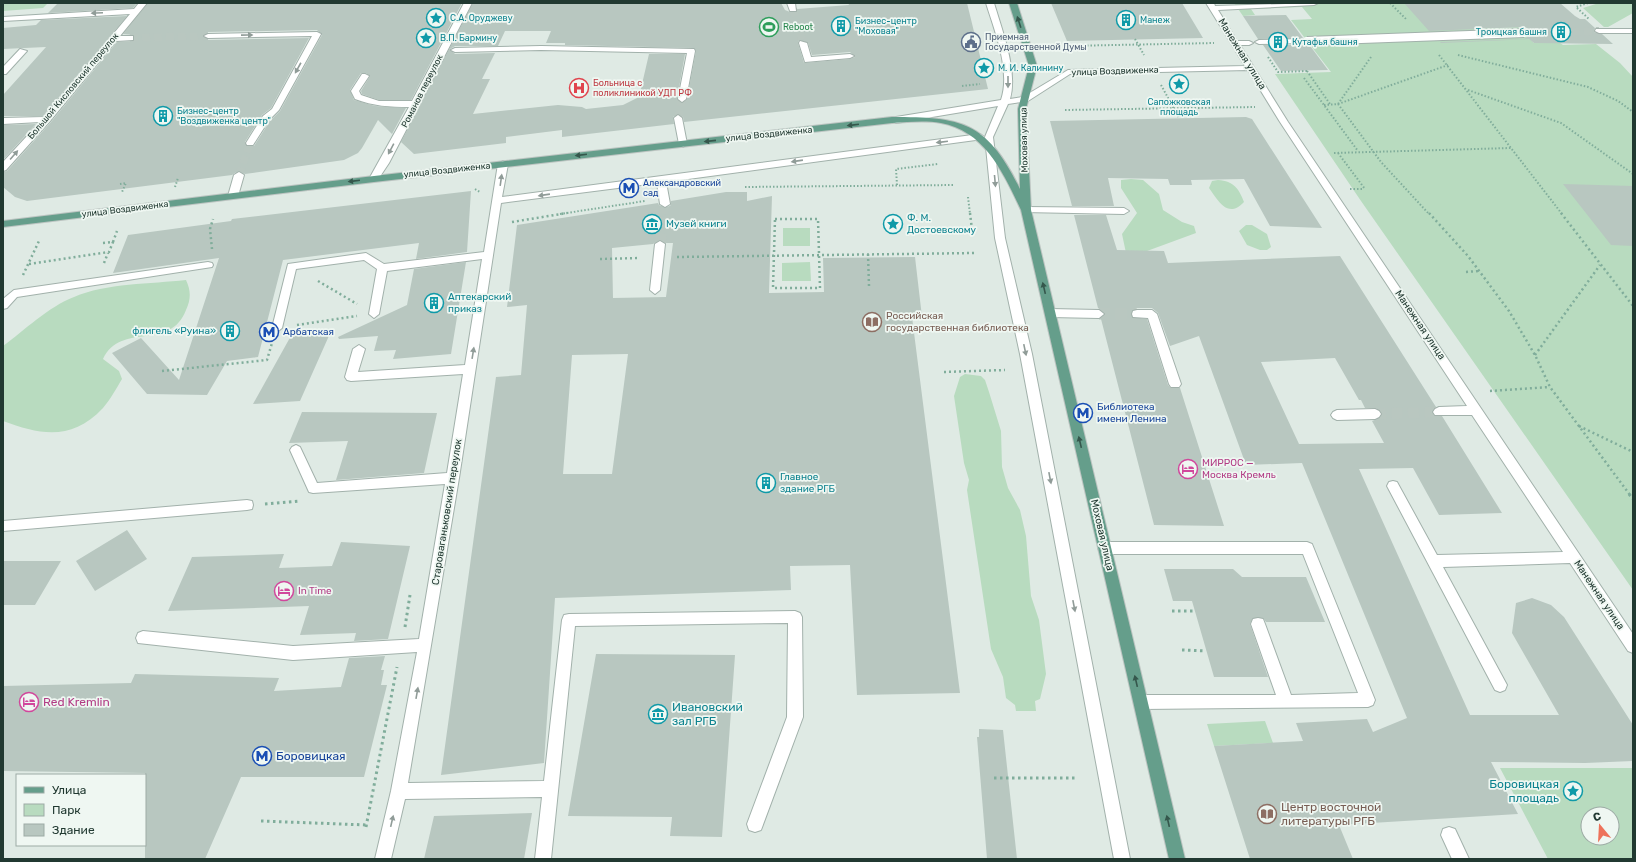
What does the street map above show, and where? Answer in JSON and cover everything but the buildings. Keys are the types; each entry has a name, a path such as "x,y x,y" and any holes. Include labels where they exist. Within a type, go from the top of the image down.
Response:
{"main road":[{"name":"Моховая улица","path":"1013,3 1033,66 1022,109 1026,210 1177,859"},
{"name":"улица Воздвиженка","path":"3,224 374,179 892,120 944,121 960,125 975,132 992,148"},
{"name":"Моховая улица","path":"992,148 1026,210"}],"street":[{"name":"Большой Кисловский переулок","path":"3,168 47,119 143,3"},
{"name":"Романов переулок","path":"374,179 468,3"},
{"path":"990,3 1009,80 1007,94 989,137 992,148 1000,238 1026,354 1122,859"},
{"path":"1212,6 1314,3"},
{"name":"Манежная улица","path":"1212,6 1277,111 1633,646"},
{"path":"3,19 136,11"},
{"path":"1599,31 1633,31"},
{"path":"1258,42 1524,33"},
{"path":"208,36 317,34 274,110 266,118 250,143"},
{"path":"113,39 130,38"},
{"path":"803,42 808,60 850,56"},
{"path":"1235,43 1249,43"},
{"path":"455,50 541,48 691,50 682,99"},
{"path":"3,72 23,51"},
{"name":"улица Воздвиженка","path":"892,120 1025,99 1068,72 1251,68"},
{"path":"365,76 355,91 358,97 380,104 415,104"},
{"path":"678,118 683,144"},
{"path":"3,121 47,119"},
{"path":"498,201 980,137"},
{"name":"Староваганьковский переулок","path":"383,859 399,791 425,645 503,164"},
{"path":"233,196 239,174"},
{"path":"661,179 665,201"},
{"path":"1026,210 1124,211"},
{"path":"655,290 660,244"},
{"path":"276,328 292,266 366,256 382,268 489,255"},
{"path":"3,305 14,294 208,265"},
{"path":"374,314 382,268"},
{"path":"1050,313 1099,314"},
{"path":"1137,314 1152,314 1175,384"},
{"path":"359,349 351,377 470,369"},
{"path":"1439,412 1477,410"},
{"path":"1337,415 1375,414"},
{"path":"296,450 313,488 453,478"},
{"path":"1393,486 1500,686"},
{"path":"3,526 247,505"},
{"path":"1105,548 1307,548 1368,700 1286,702 1141,702"},
{"path":"1434,561 1574,557"},
{"path":"543,859 569,620 795,617 795,717 755,824"},
{"path":"1258,624 1286,702"},
{"path":"143,638 292,653 425,645"},
{"path":"399,791 551,789"},
{"path":"1449,835 1461,859"}],"path":[{"path":"1390,3 1412,24"},
{"path":"1588,3 1576,7 1590,20"},
{"path":"1066,46 1235,43"},
{"path":"1338,104 1375,51"},
{"path":"1439,54 1633,306"},
{"path":"1457,54 1588,87 1608,95 1624,104 1633,112"},
{"path":"1267,56 1278,72 1307,71 1330,104"},
{"path":"1324,105 1338,104 1448,65"},
{"path":"1271,68 1279,68"},
{"path":"1304,78 1358,152"},
{"path":"962,86 980,84"},
{"path":"1467,90 1561,123 1576,132 1633,174"},
{"path":"1338,104 1373,151 1468,256 1509,311 1535,355 1550,387 1633,499"},
{"path":"1065,110 1250,107 1277,111"},
{"path":"1334,153 1511,148"},
{"path":"1338,153 1364,189 1350,189"},
{"path":"897,185 896,169 938,164"},
{"path":"174,188 178,178"},
{"path":"120,184 126,183 121,194"},
{"path":"744,187 955,185"},
{"path":"968,197 972,230"},
{"path":"513,222 665,201"},
{"path":"208,265 212,252 210,229 213,219"},
{"path":"775,219 818,219 820,288 773,288 774,255 775,219"},
{"path":"106,258 117,231"},
{"path":"39,241 29,264 109,252"},
{"path":"103,243 113,242"},
{"path":"683,257 976,253"},
{"path":"868,254 869,286"},
{"path":"600,260 612,259"},
{"path":"1535,355 1600,265"},
{"path":"292,266 374,314"},
{"path":"1466,272 1479,271"},
{"path":"162,371 267,360 276,328 374,314"},
{"path":"944,372 1005,370"},
{"path":"1490,391 1550,387"},
{"path":"1579,426 1633,452"},
{"path":"1172,611 1195,611"},
{"path":"1182,650 1206,651"},
{"path":"994,778 1078,778"},
{"path":"261,821 367,825"}],"green space":[{"path":"3,3 48,3 43,8 3,11"},
{"path":"1234,3 1489,3 1500,28 1518,27 1534,43 1560,43 1563,45 1596,44 1620,63 1633,77 1633,590 1361,201 1275,74 1331,72 1291,20 1312,19 1302,7 1251,9 1255,15 1243,16"},
{"path":"1599,3 1633,3 1633,13 1608,27 1604,27 1583,8"},
{"path":"1121,180 1143,180 1159,194 1163,210 1182,222 1194,226 1196,233 1147,251 1126,253 1122,234 1137,213 1121,188"},
{"path":"1218,180 1228,182 1235,186 1244,202 1233,209 1224,207 1209,188 1212,181"},
{"path":"1246,225 1252,225 1267,234 1271,247 1267,250 1260,250 1247,245 1239,231"},
{"path":"783,228 810,228 810,246 783,246"},
{"path":"810,262 811,281 782,281 782,263"},
{"path":"186,280 190,291 190,299 179,323 169,330 157,334 121,341 111,348 103,359 119,371 122,379 106,405 91,419 80,426 56,432 30,430 3,421 3,346 37,319 64,301 87,292 129,285"},
{"path":"965,374 981,376 985,380 1001,431 1002,467 1008,488 1020,510 1026,536 1031,596 1039,620 1046,674 1040,699 1035,701 1036,711 1016,711 1015,705 1006,698 1003,677 991,649 967,490 969,480 964,463 954,396 960,377"},
{"path":"1265,721 1273,743 1214,746 1207,724"},
{"name":"Боровицкая площадь","path":"1500,768 1633,768 1633,859 1548,859"}],"tunnel":[{"path":"793,9 803,43"},
{"path":"1524,33 1599,31"},
{"path":"130,38 208,36"},
{"path":"678,118 682,99"},
{"path":"239,175 250,143"},
{"path":"664,214 665,204"},
{"path":"660,244 664,213"},
{"path":"1099,314 1137,314"},
{"path":"1375,414 1439,412"}],"place":[{"name":"С.А. Оруджеву","path":"436,18"},
{"name":"Манеж","path":"1126,20"},
{"name":"Бизнес-центр \"Моховая\"","path":"841,26"},
{"name":"Reboot","path":"769,27"},
{"name":"Троицкая башня","path":"1561,32"},
{"name":"В.П. Бармину","path":"426,38"},
{"name":"Приемная Государственной Думы","path":"971,42"},
{"name":"Кутафья башня","path":"1278,42"},
{"name":"М. И. Калинину","path":"984,68"},
{"name":"Сапожковская площадь","path":"1179,84"},
{"name":"Больница с поликлиникой УДП РФ","path":"579,88"},
{"name":"Бизнес-центр \"Воздвиженка центр\"","path":"163,116"},
{"name":"Александровский сад","path":"629,188"},
{"name":"Музей книги","path":"652,224"},
{"name":"Ф. М. Достоевскому","path":"893,224"},
{"name":"Аптекарский приказ","path":"434,303"},
{"name":"Российская государственная библиотека","path":"872,322"},
{"name":"флигель «Руина»","path":"230,331"},
{"name":"Арбатская","path":"269,332"},
{"name":"Библиотека имени Ленина","path":"1083,413"},
{"name":"МИРРОС — Москва Кремль","path":"1188,469"},
{"name":"Главное здание РГБ","path":"766,483"},
{"name":"In Time","path":"284,591"},
{"name":"Red Kremlin","path":"29,702"},
{"name":"Ивановский зал РГБ","path":"658,714"},
{"name":"Боровицкая","path":"262,756"},
{"name":"Боровицкая площадь","path":"1573,791"},
{"name":"Центр восточной литературы РГБ","path":"1267,814"}]}
